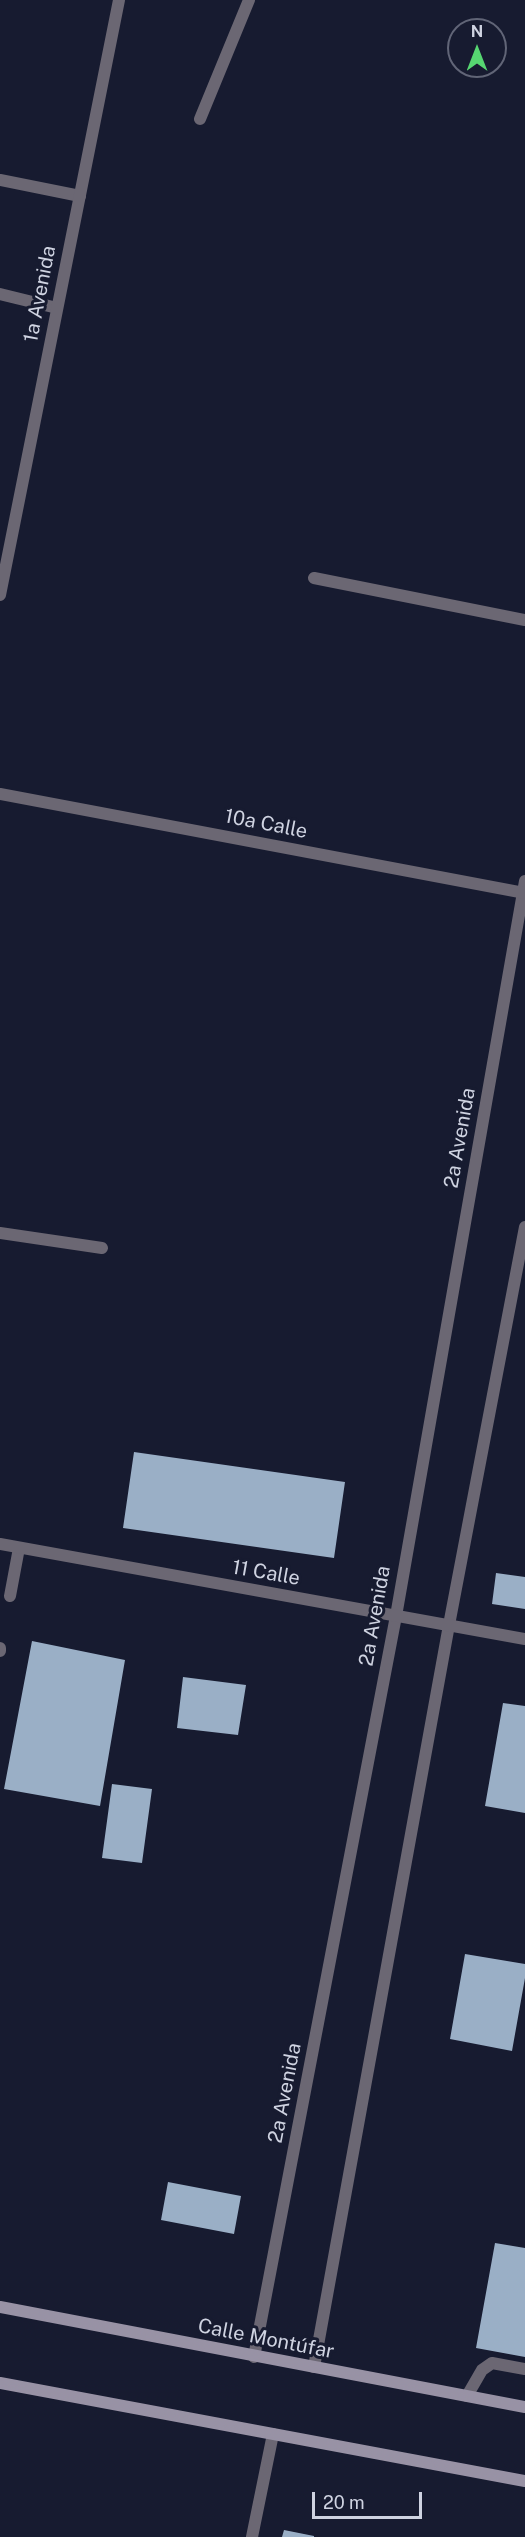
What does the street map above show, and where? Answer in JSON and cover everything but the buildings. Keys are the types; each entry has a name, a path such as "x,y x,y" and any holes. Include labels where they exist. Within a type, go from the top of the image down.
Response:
{"main road":[{"name":"Calle Montúfar","path":"0,2307 525,2408"},
{"path":"0,2383 525,2481"}],"street":[{"name":"1a Avenida","path":"0,595 119,0"},
{"path":"200,118 249,0"},
{"path":"0,180 80,196"},
{"path":"0,294 57,308"},
{"path":"314,578 525,620"},
{"name":"10a Calle","path":"0,794 524,889"},
{"name":"2a Avenida","path":"254,2357 396,1616 524,889"},
{"path":"314,2367 449,1625 525,1227"},
{"path":"0,1233 102,1248"},
{"name":"11 Calle","path":"0,1544 525,1639"},
{"path":"10,1596 19,1548"},
{"path":"468,2396 482,2370 492,2363 525,2369"},
{"path":"252,2537 273,2434"}]}
